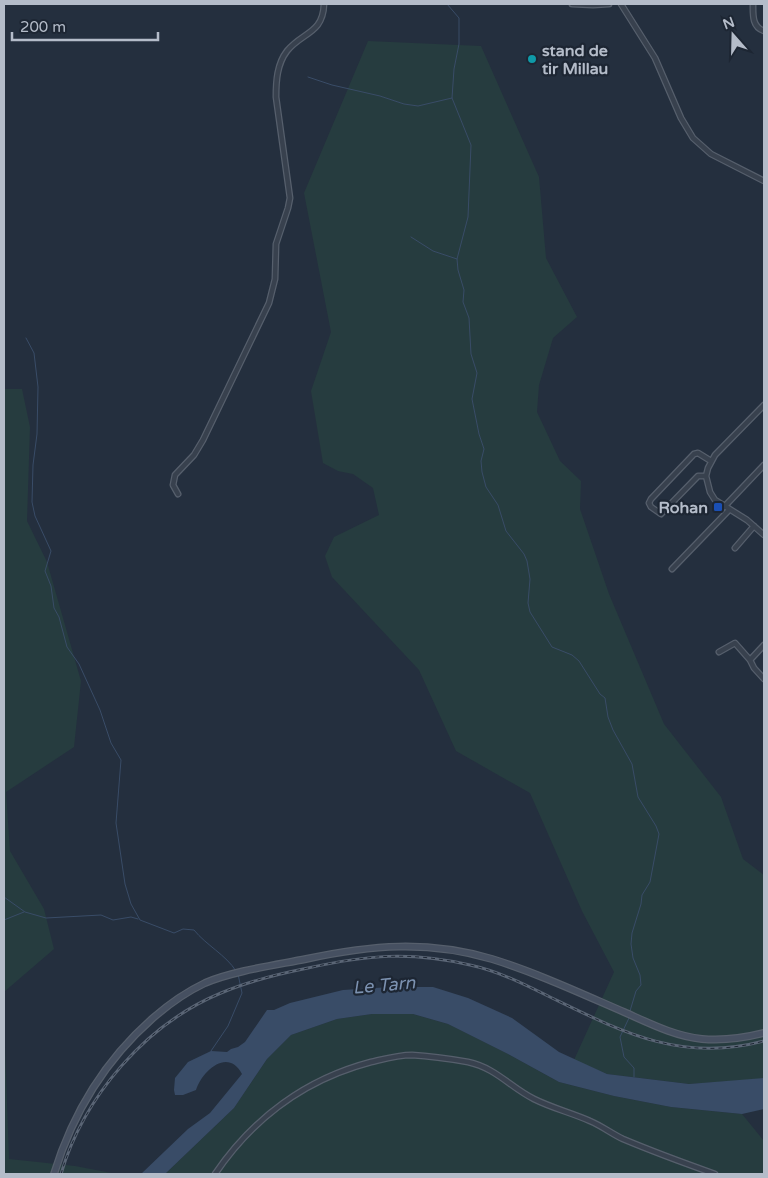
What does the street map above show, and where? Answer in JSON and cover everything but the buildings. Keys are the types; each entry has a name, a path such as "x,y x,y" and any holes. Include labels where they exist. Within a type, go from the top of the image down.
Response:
{"main road":[{"path":"54,1174 69,1134 88,1094 108,1065 136,1033 186,993 204,983 224,976 357,948 384,946 425,947 491,959 535,975 674,1033 701,1039 732,1039 764,1033"}],"street":[{"path":"178,494 173,485 175,475 194,455 203,440 254,336 273,292 276,244 290,198 276,97 276,80 283,57 288,50 317,27 322,19 324,4"},
{"path":"572,4 609,4"},
{"path":"620,4 655,58 681,118 693,138 711,154 764,181"},
{"path":"753,4 755,25 758,29 764,31"},
{"path":"764,405 710,461 706,476 710,492 715,500 747,520 764,535"},
{"path":"706,476 698,476 661,514 658,514 651,507 649,503 651,499 694,454 698,453 710,461"},
{"path":"672,569 764,466"},
{"path":"735,548 754,526"},
{"path":"720,652 735,642 764,679"},
{"path":"750,660 764,645"},
{"path":"215,1174 236,1147 266,1117 284,1102 307,1088 328,1076 350,1068 385,1059 412,1055 469,1062 486,1068 501,1075 534,1098 592,1122 621,1138 715,1174"}],"green space":[{"path":"368,41 481,46 539,177 546,258 577,317 553,338 539,385 537,412 560,461 581,481 580,509 609,594 664,724 721,797 743,859 764,875 764,1078 762,1079 689,1084 607,1074 574,1060 614,972 582,911 530,793 456,751 419,670 332,577 325,556 334,537 379,515 373,488 353,474 338,471 323,463 311,391 331,332 304,193"},
{"path":"4,389 22,389 30,427 27,521 47,562 81,681 74,747 6,792 10,851 44,909 54,949 4,992"},
{"path":"372,1014 413,1014 448,1024 559,1082 614,1096 671,1107 742,1114 764,1141 764,1174 165,1174 234,1108 267,1059 291,1035 337,1019"},
{"path":"4,1018 9,1159 75,1166 117,1174 4,1174"}],"water":[{"name":"Le Tarn","path":"433,987 468,998 512,1018 559,1052 607,1074 689,1084 764,1078 764,1109 742,1114 671,1107 614,1096 559,1082 448,1024 413,1014 372,1014 337,1019 291,1035 267,1059 234,1108 165,1174 141,1174 188,1129 210,1113 242,1074 230,1062 223,1062 210,1069 196,1090 183,1095 175,1095 175,1078 188,1062 211,1051 227,1052 238,1047 245,1042 267,1010 274,1010 290,1003 343,990"}],"waterway":[{"path":"447,4 459,18 459,44 454,69 452,98 471,145 468,217 457,259 464,290 463,302 469,318 471,354 477,373 472,399 484,449 481,461 482,472 486,487 498,505 506,531 524,554 527,561 530,579 528,603 530,612 552,647 572,655 579,661 600,694 605,698 608,717 613,730 632,764 638,797 659,834 650,882 642,895 632,933 633,958 640,975 641,985 636,991 630,1011"},
{"path":"308,77 404,104 418,106 452,98"},
{"path":"411,237 433,251 457,259"},
{"path":"26,338 34,353 38,387 32,502 35,516 51,551 45,571 51,586 54,608 59,617 67,647 79,664 100,710 111,743 121,760 116,823 125,884 131,904 140,920 174,933 183,929 194,930 227,960 236,971"},
{"path":"4,897 25,912 46,918 101,915 113,920 131,917 138,919"},
{"path":"4,920 24,912"},
{"path":"211,1051 228,1026 242,993 238,974"},
{"path":"629,1018 620,1037 624,1057 634,1068 634,1077"}],"railway":[{"path":"61,1174 71,1145 85,1117 102,1091 121,1066 143,1043 168,1023 194,1006 253,981 350,960 408,956 448,961 480,968 501,974 627,1032 679,1046 706,1048 734,1047 764,1041"}],"place":[{"name":"stand de tir Millau","path":"532,59"},
{"name":"Rohan","path":"718,507"}]}
